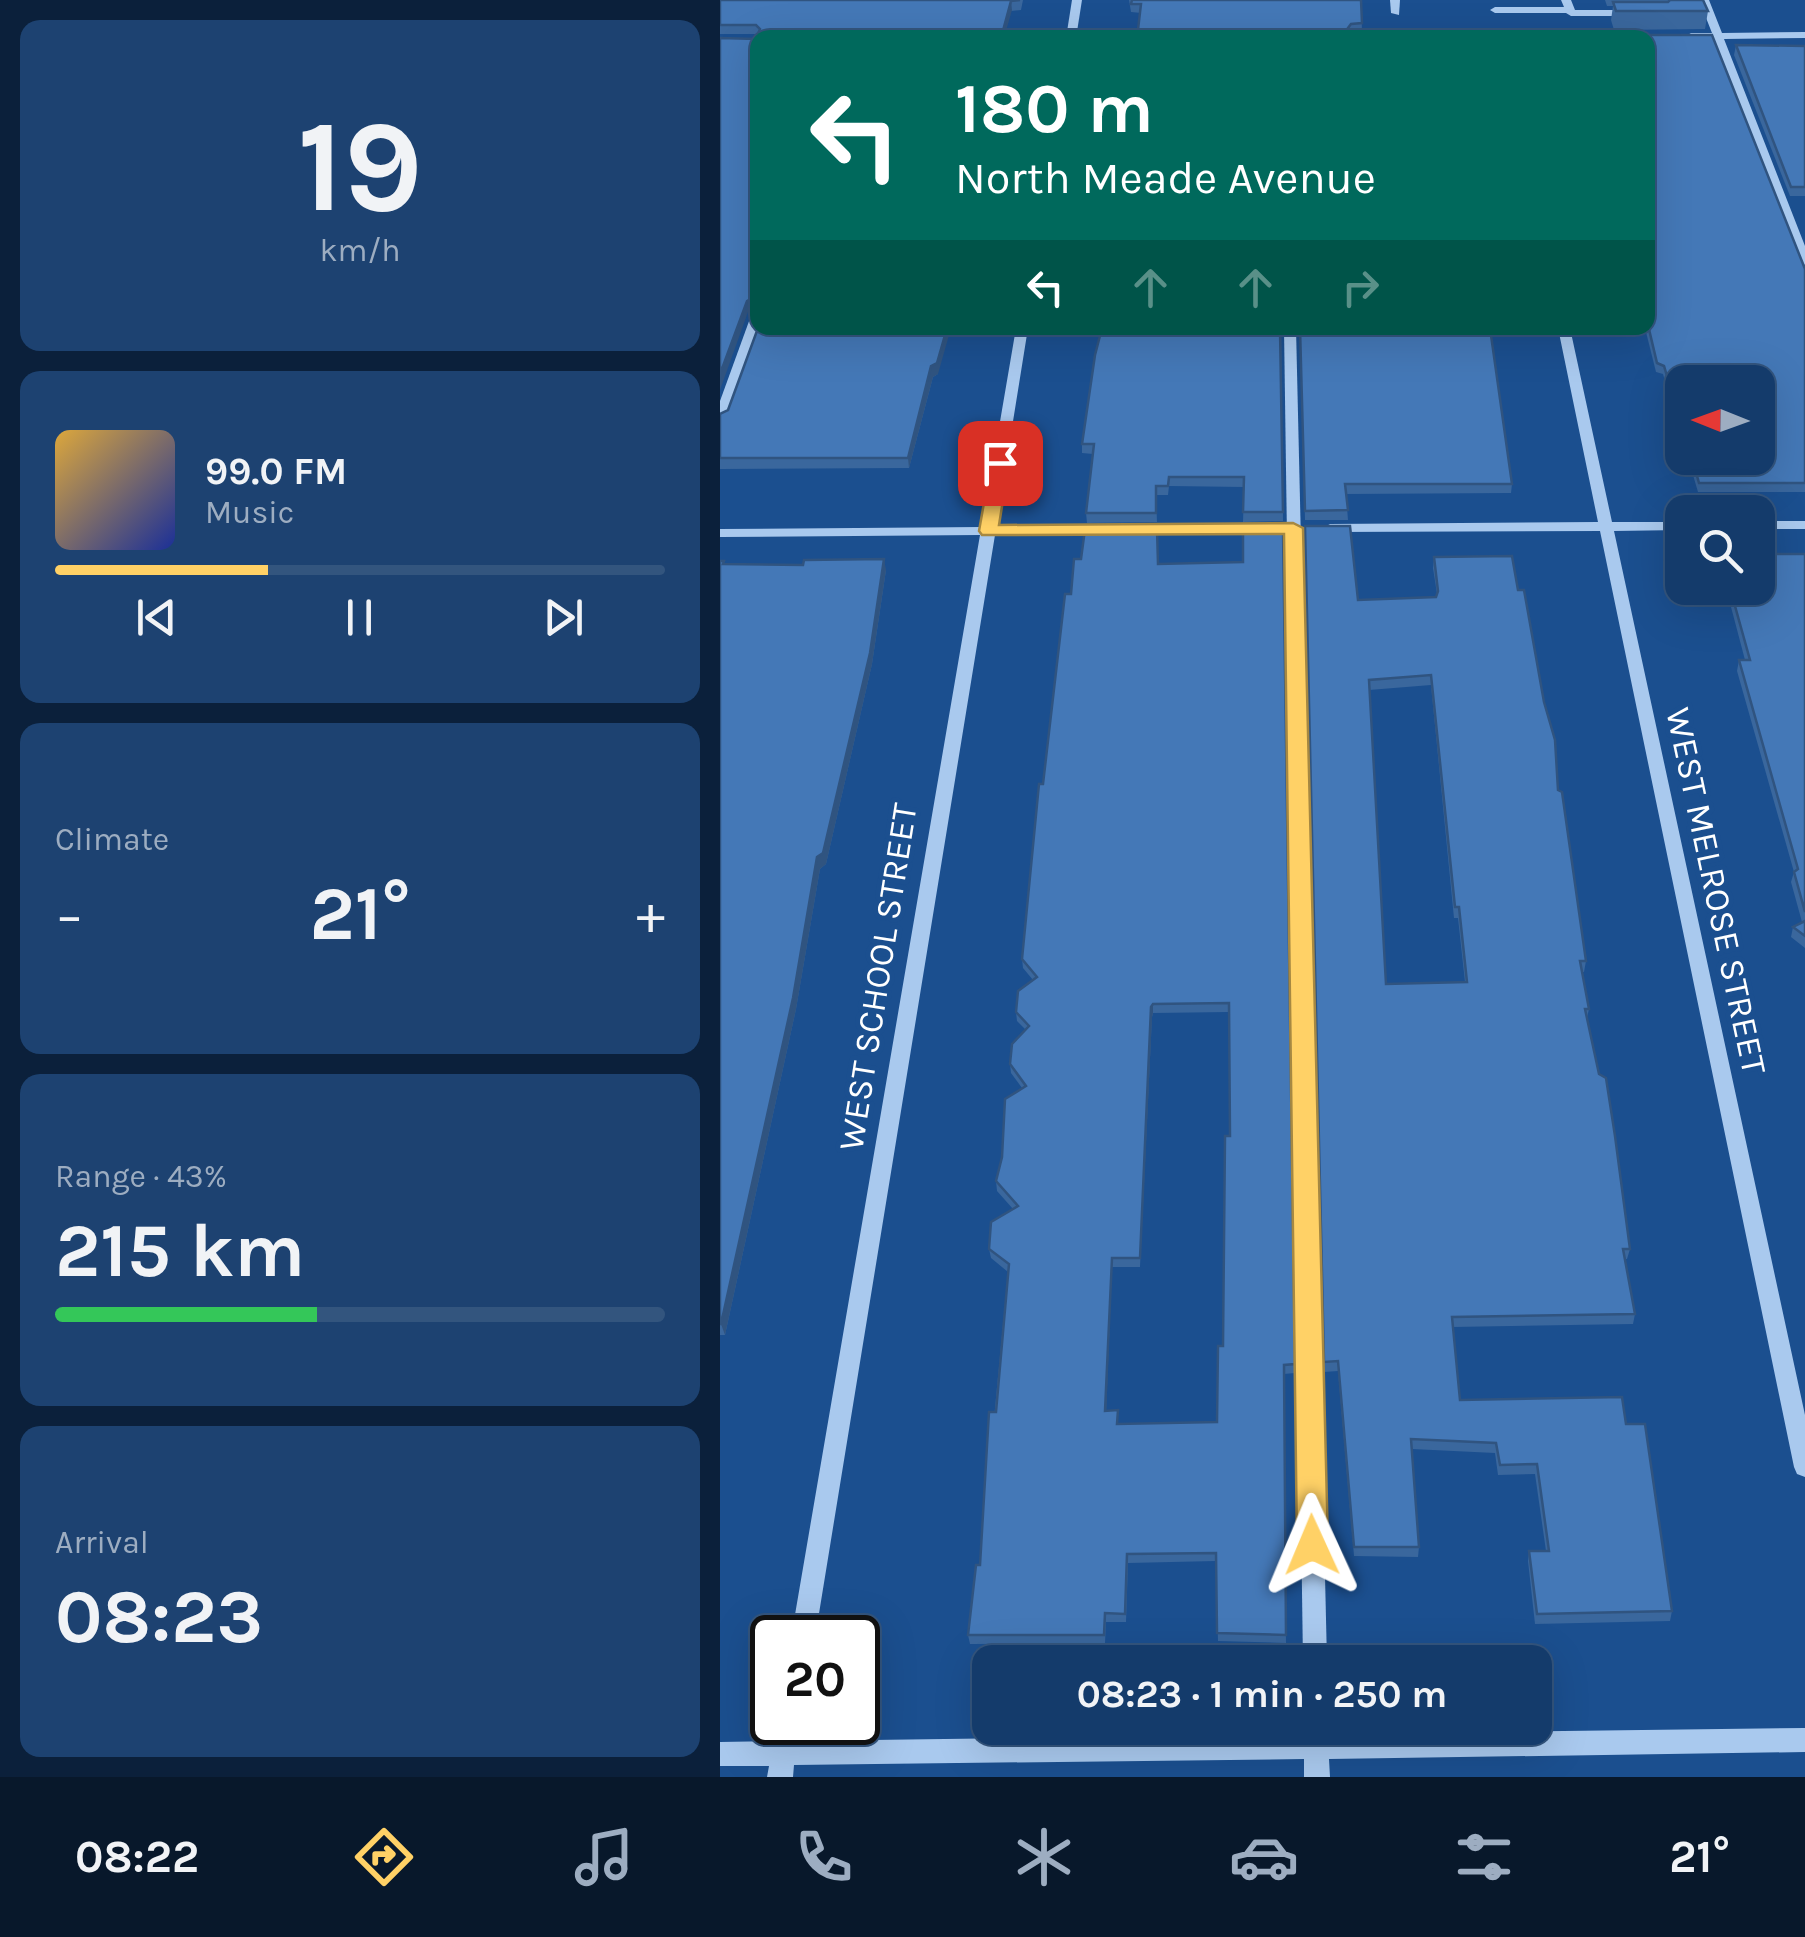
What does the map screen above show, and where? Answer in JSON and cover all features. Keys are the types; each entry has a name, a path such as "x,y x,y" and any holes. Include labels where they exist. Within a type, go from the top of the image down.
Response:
{"street":[{"path":"1072,30 1077,0"},
{"path":"1394,0 1396,13"},
{"path":"1704,0 1805,261"},
{"path":"1501,30 1493,5 1568,5 1647,12"},
{"path":"1655,36 1659,36"},
{"path":"1678,36 1805,36"},
{"path":"720,418 750,335"},
{"name":"WEST SCHOOL STREET","path":"808,1615 1021,335"},
{"path":"1290,335 1315,1645"},
{"name":"WEST MELROSE STREET","path":"1565,335 1805,1467"},
{"path":"1775,525 1805,525"},
{"path":"720,533 1665,526"},
{"path":"1552,1738 1805,1740"},
{"path":"720,1754 782,1765 1163,1745"},
{"path":"1316,1745 1317,1777"}],"building":[{"path":"720,0 1020,0 1011,1 1003,30 760,30 756,25 720,25"},
{"path":"1132,0 1361,0 1362,23 1351,24 1346,30 1138,30 1141,4 1131,4"},
{"path":"1703,0 1708,11 1616,11 1613,2 1668,2"},
{"path":"1655,35 1712,35 1805,269 1805,483 1699,483 1697,475 1775,475 1775,365 1665,365 1665,369 1657,363 1650,335 1655,335"},
{"path":"720,38 750,39 750,299 720,374"},
{"path":"1736,45 1805,46 1805,187 1791,187"},
{"path":"755,335 945,335 937,363 931,366 908,458 720,458 720,414 728,410"},
{"path":"1100,335 1280,335 1283,512 1243,512 1244,477 1169,477 1168,486 1156,486 1156,513 1086,513 1094,444 1082,444"},
{"path":"1300,335 1491,335 1512,484 1345,484 1348,510 1305,511"},
{"path":"1305,526 1350,526 1358,600 1436,597 1434,557 1512,556 1518,590 1524,590 1544,702 1555,740 1558,790 1562,792 1586,961 1580,961 1589,1009 1585,1009 1599,1074 1606,1078 1630,1249 1623,1249 1635,1314 1452,1317 1460,1400 1622,1397 1626,1424 1645,1424 1672,1611 1537,1614 1529,1551 1549,1551 1537,1464 1500,1465 1496,1443 1411,1439 1419,1547 1354,1547 1338,1361 1324,1362","holes":["1431,675 1455,907 1459,907 1467,982 1386,984 1369,680"]},
{"path":"1243,528 1283,528 1295,1364 1284,1365 1286,1635 1217,1633 1216,1553 1127,1554 1125,1614 1105,1613 1104,1635 968,1635 976,1565 980,1565 989,1412 996,1412 1009,1264 989,1249 991,1222 1018,1206 996,1181 1002,1157 1005,1099 1026,1086 1010,1064 1012,1044 1029,1026 1016,1012 1018,991 1037,977 1022,959 1039,784 1043,784 1065,594 1071,594 1074,559 1081,559 1085,529 1157,529 1158,564 1243,562","holes":["1229,1003 1230,1136 1225,1136 1223,1346 1218,1346 1217,1422 1117,1424 1118,1410 1105,1411 1112,1258 1140,1258 1153,1004"]},
{"path":"1775,554 1805,554 1805,912 1794,872 1798,869 1739,660 1750,660 1735,605 1775,605"},
{"path":"884,559 870,653 823,853 817,857 793,998 720,1324 720,561 803,565 804,560"},
{"path":"1805,921 1805,936 1793,927"}],"route":[{"path":"1000,463 988,531 1293,528 1312,1545"}]}
